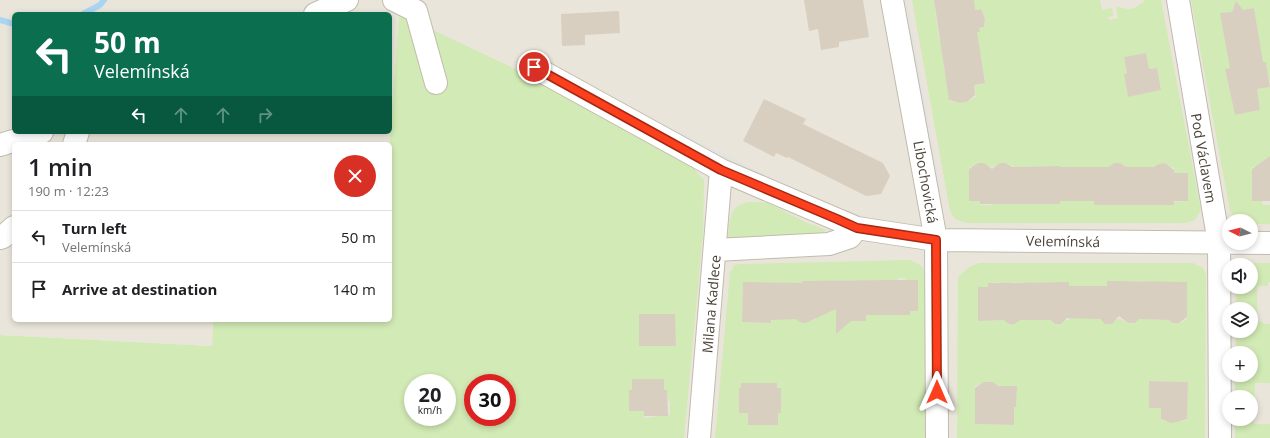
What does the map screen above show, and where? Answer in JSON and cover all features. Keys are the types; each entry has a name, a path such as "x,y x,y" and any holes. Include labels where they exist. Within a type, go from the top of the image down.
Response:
{"street":[{"path":"320,12 347,0"},
{"path":"394,0 416,11 436,83"},
{"name":"Libochovická","path":"892,0 936,240 937,438"},
{"name":"Pod Václavem","path":"1178,0 1219,243 1220,438"},
{"name":"Velemínská","path":"534,67 721,170 857,228 936,240 1270,243"},
{"path":"1,143 35,134"},
{"name":"Milana Kadlece","path":"699,438 716,250 721,170"},
{"path":"716,250 829,244 850,237 857,228"},
{"path":"0,238 12,229"}],"shaded area":[{"path":"0,0 1270,0 1270,438 566,438 399,14 392,105 392,12 12,12 12,134 390,134 389,142 12,142 12,322 213,322 212,346 0,335"},
{"path":"898,0 907,0 941,192 932,195"},
{"path":"671,128 819,201 871,219 868,226 667,135"}],"green space":[{"path":"912,0 938,0 934,1 939,39 979,32 979,28 984,27 985,18 981,9 974,10 974,0 1100,0 1102,10 1112,8 1113,16 1108,17 1109,20 1118,18 1116,7 1132,9 1144,2 1143,0 1161,0 1201,210 1195,220 1186,223 966,223 955,219 950,211","holes":["1146,53 1149,69 1157,68 1161,90 1128,97 1124,75 1127,74 1124,57","981,57 985,83 974,85 976,97 965,103 950,102 943,63","978,163 992,167 1001,163 1015,167 1060,166 1060,204 1048,204 1037,200 1037,204 1026,204 1015,200 1015,204 1003,204 1003,200 992,201 992,205 981,205 980,201 970,201 969,167 973,167","1114,163 1120,163 1126,167 1151,167 1165,163 1170,167 1174,167 1174,173 1188,201 1094,205 1094,201"]},
{"path":"1191,0 1270,0 1270,85 1266,62 1225,69 1235,115 1260,110 1258,98 1252,90 1270,87 1270,166 1252,167 1252,201 1262,201 1263,205 1270,205 1270,224 1258,224 1258,214 1232,214 1230,211","holes":["1234,6 1239,6 1243,10 1254,8 1259,39 1221,13 1232,12"]},
{"path":"399,14 669,142 704,180 703,233 684,438 0,438 0,335 212,346 213,322 392,322 392,142 389,142 390,134 392,134 392,105","holes":["639,314 675,314 675,346 639,346","632,379 664,379 664,390 667,390 668,401 670,401 670,415 644,418 644,411 629,411 629,391 632,390"]},
{"path":"744,203 768,203 805,222 826,230 819,235 728,238 730,218 734,209"},
{"path":"910,260 922,266 928,281 926,438 715,438 730,273 734,265","holes":["898,278 905,278 905,280 918,280 918,311 910,311 910,315 866,305 846,325 836,325 836,281 898,280","817,281 816,319 806,323 802,323 797,319 771,318 771,323 742,322 743,282 794,283 794,285 802,285","742,383 777,383 777,388 781,388 781,412 778,413 778,425 748,425 748,413 739,413 739,388 741,388"]},
{"path":"979,263 1193,263 1203,268 1206,275 1205,438 957,438 958,277 969,267","holes":["1130,281 1142,281 1142,286 1153,282 1187,282 1187,319 1180,323 1173,323 1168,320 1139,319 1135,323 1131,323 1117,319 1111,324 1097,319 1097,286 1107,286","1000,282 1001,286 1011,286 1011,282 1023,282 1023,286 1034,282 1068,282 1069,320 1065,320 1061,324 1055,324 1049,320 1020,320 1015,324 1009,324 1004,320 979,321 978,287 988,287 989,283","1149,381 1188,382 1187,420 1171,423 1161,420 1161,408","993,382 998,386 1017,386 1016,407 1014,407 1014,425 975,424 975,386"]},
{"path":"1258,263 1270,263 1270,282 1268,282 1268,286 1258,286"},
{"path":"1236,294 1257,294 1257,302 1236,302"},
{"path":"1258,320 1270,324 1270,383 1255,383 1255,390 1235,390 1235,382 1258,382 1258,346 1236,346 1236,338 1258,338"},
{"path":"1258,424 1270,424 1270,438 1235,438 1235,426 1258,426"}],"building":[{"path":"804,0 863,0 869,37 839,42 839,47 821,50 818,29 809,31"},
{"path":"934,0 974,0 975,10 981,9 985,18 984,27 979,28 980,32 977,32 985,83 974,85 975,95 967,102 960,103 949,100"},
{"path":"1236,1 1243,10 1254,8 1263,62 1266,62 1270,87 1257,89 1260,110 1235,115 1225,69 1230,68 1220,13 1232,12"},
{"path":"619,11 620,33 585,35 585,45 562,46 561,14"},
{"path":"1146,53 1149,69 1157,68 1161,90 1128,97 1124,74 1127,74 1124,57"},
{"path":"764,99 806,119 803,124 883,163 890,176 881,194 866,196 788,157 787,158 776,153 774,157 743,141"},
{"path":"1270,156 1270,201 1252,201 1252,169"},
{"path":"978,163 984,163 992,169 1000,163 1006,163 1012,167 1109,167 1114,163 1120,163 1126,167 1153,167 1165,163 1174,170 1174,173 1188,173 1188,201 1174,201 1174,205 1094,205 1094,201 1060,201 1060,204 980,204 980,201 969,201 969,169"},
{"path":"918,280 918,311 910,311 910,315 866,315 866,321 851,321 836,334 836,309 806,323 802,323 795,319 771,320 771,323 742,322 743,282 802,283 802,281"},
{"path":"1107,281 1187,282 1187,317 1179,323 1173,323 1168,320 1139,319 1135,323 1128,323 1119,316 1112,324 1105,324 1100,319 1067,318 1061,324 1055,324 1050,320 1020,320 1015,324 1009,324 1004,320 978,321 978,287 988,287 988,283 1069,282 1069,286 1107,286"},
{"path":"639,314 675,314 676,346 639,346"},
{"path":"632,379 664,379 664,390 667,390 668,416 644,416 644,411 629,411 629,390 632,390"},
{"path":"1149,381 1188,382 1187,419 1171,423 1161,419 1161,408 1149,408"},
{"path":"984,382 993,382 998,386 1017,386 1016,407 1014,407 1014,425 975,424 975,388"},
{"path":"741,383 777,383 777,388 781,388 781,413 778,413 778,425 748,425 748,413 739,413 739,388 741,388"}],"waterway":[{"path":"87,12 100,5 104,0"},
{"path":"0,20 12,23"}],"route":[{"path":"534,67 721,170 857,228 936,240 937,392"}]}
